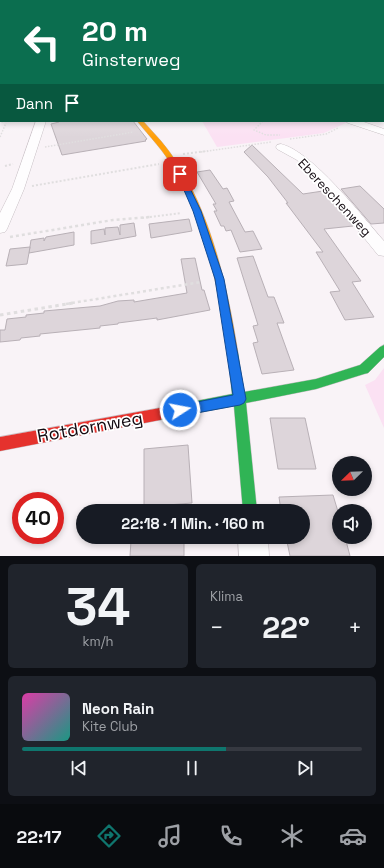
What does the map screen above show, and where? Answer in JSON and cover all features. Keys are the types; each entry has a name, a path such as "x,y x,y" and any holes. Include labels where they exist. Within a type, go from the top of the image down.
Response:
{"street":[{"path":"3,234 33,149 41,122"},
{"path":"141,122 150,129 173,159 197,211 219,279 240,399 249,504"},
{"path":"354,122 384,132"},
{"name":"Ebereschenweg","path":"282,140 340,199 384,251"},
{"name":"Rotdornweg","path":"0,444 316,384 364,369 384,350"},
{"path":"253,544 254,556"}],"path":[{"path":"0,137 6,122"},
{"path":"262,122 254,130 258,133 282,140"},
{"path":"310,136 326,134 338,128"},
{"path":"33,149 150,129"},
{"path":"18,189 173,159 282,140"},
{"path":"3,234 197,211"},
{"path":"0,315 219,279"}],"shaded area":[{"path":"203,122 348,122 324,133 217,147"},
{"path":"384,368 384,428 365,385 375,380"}],"building":[{"path":"59,122 134,122 147,139 145,140 146,141 62,155 51,124"},
{"path":"252,145 303,194 323,191 353,226 324,229 361,281 352,282 374,317 345,320 330,292 340,291 316,252 323,252 268,177 244,152"},
{"path":"210,170 223,189 227,188 234,201 229,202 245,232 253,231 262,249 240,252 231,230 226,231 224,226 221,226 214,211 217,211 213,204 216,204 197,172"},
{"path":"360,186 384,209 384,223 371,224 341,189"},
{"path":"189,219 192,231 151,238 149,224"},
{"path":"134,223 136,236 91,244 91,231 104,229 105,235 105,228 118,227 120,235 120,225"},
{"path":"74,232 74,245 29,253 31,240 44,238 44,241 46,237"},
{"path":"30,247 27,264 6,266 10,249"},
{"path":"253,256 268,297 274,297 284,323 277,323 294,370 262,374 253,343 258,342 253,326 258,325 237,258"},
{"path":"195,258 202,290 204,290 210,310 157,320 157,318 118,323 100,326 100,328 40,334 40,336 21,338 20,340 0,342 0,330 5,330 7,319 26,317 26,315 44,313 44,311 100,306 118,301 134,300 134,302 187,293 181,259"},
{"path":"270,418 305,418 316,469 278,469"},
{"path":"188,445 192,503 144,504 144,449"},
{"path":"333,496 336,504 332,504 332,544 347,544 350,556 290,556 287,544 310,544 310,504 280,504 279,497"},
{"path":"131,544 184,544 184,556 130,556"}],"traffic: fast":[{"path":"160,414 316,384 364,369 384,350"},
{"path":"233,353 243,430 249,504"}],"traffic: slow":[{"path":"141,122 160,143 177,169 192,198 214,261 222,293 233,353"}],"traffic: jam":[{"path":"0,444 160,414"}],"route":[{"path":"180,174 197,211 219,279 240,399 180,410"}]}
